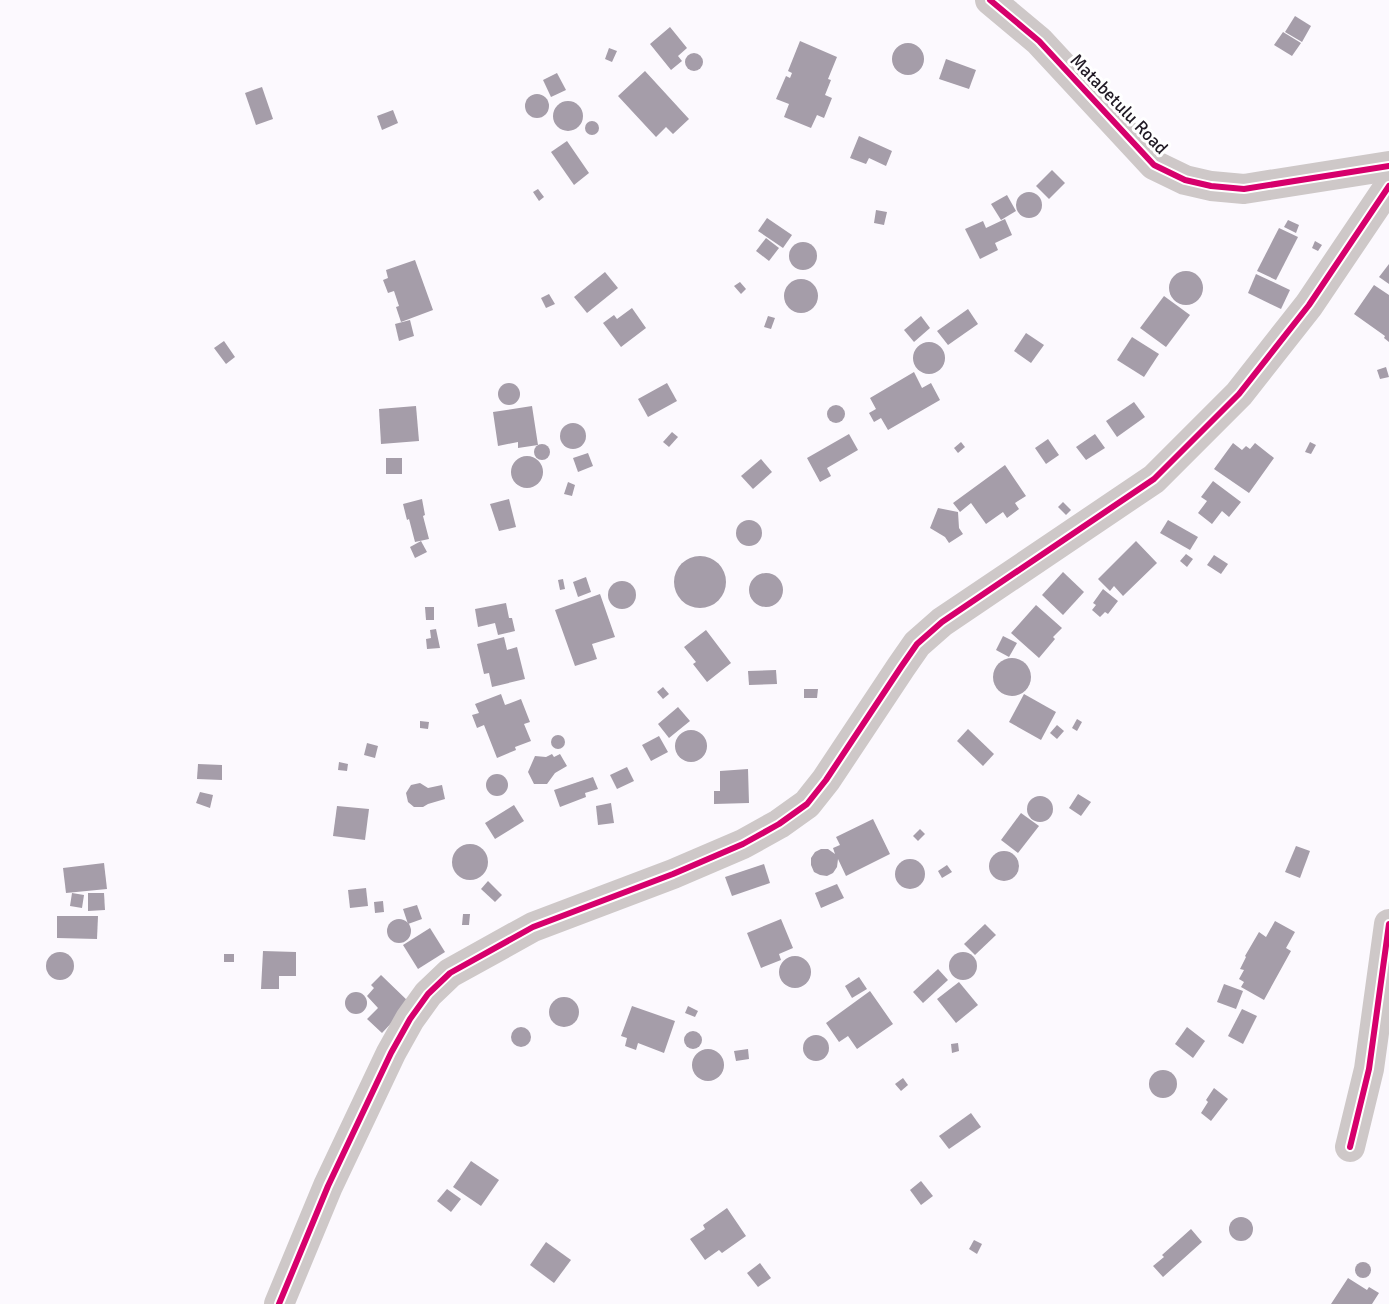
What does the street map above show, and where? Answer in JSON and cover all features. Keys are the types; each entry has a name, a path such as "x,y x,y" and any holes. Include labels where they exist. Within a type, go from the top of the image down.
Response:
{"street":[{"name":"Matabetulu Road","path":"990,0 1039,41 1154,165 1185,180 1211,186 1244,189 1389,166"},
{"path":"279,1304 328,1186 391,1053 410,1018 428,994 450,973 533,927 673,874 743,844 779,825 807,804 826,780 917,645 942,622 1154,479 1239,394 1309,305 1389,186"},
{"path":"1350,1147 1370,1069 1389,924"}],"building":[{"path":"1295,16 1311,26 1302,42 1285,32"},
{"path":"670,27 687,48 678,56 682,61 671,70 650,44"},
{"path":"1283,32 1301,43 1292,56 1274,45"},
{"path":"800,41 837,57 828,79 831,80 825,95 832,98 824,118 817,115 811,128 784,117 789,104 776,99 786,76 790,78 792,73 788,71"},
{"path":"908,43 919,48 924,59 919,70 908,75 897,70 892,59 897,48"},
{"path":"609,48 617,51 612,62 605,59"},
{"path":"690,53 698,53 703,58 701,69 690,71 685,66 685,58"},
{"path":"946,59 976,70 969,89 939,79"},
{"path":"645,71 689,119 673,134 666,127 656,137 618,96"},
{"path":"557,73 566,90 551,97 543,80"},
{"path":"262,87 273,119 256,125 245,93"},
{"path":"537,94 542,95 548,101 548,111 542,117 537,118 532,117 526,111 525,106 526,101 532,95"},
{"path":"568,101 579,105 583,116 579,127 568,131 557,127 553,116 557,105"},
{"path":"393,110 398,123 382,130 377,116"},
{"path":"592,121 597,123 599,128 597,133 592,135 587,133 585,128 587,123"},
{"path":"859,136 892,151 886,166 869,158 866,164 850,158"},
{"path":"567,141 589,173 574,185 551,152"},
{"path":"1052,170 1065,183 1049,199 1036,186"},
{"path":"538,189 544,197 539,201 533,192"},
{"path":"1029,192 1038,196 1042,205 1038,214 1029,218 1020,214 1016,205 1020,196"},
{"path":"1007,195 1016,211 1001,220 991,204"},
{"path":"876,210 887,212 884,225 874,223"},
{"path":"767,218 792,235 783,248 758,231"},
{"path":"1005,219 1012,235 995,243 998,250 980,259 965,229 983,221 986,228"},
{"path":"1288,220 1299,225 1296,233 1284,227"},
{"path":"1279,228 1298,237 1276,280 1257,271"},
{"path":"766,238 779,248 769,261 756,251"},
{"path":"1315,241 1322,245 1318,251 1312,248"},
{"path":"803,242 813,246 817,256 813,266 803,270 793,266 789,256 793,246"},
{"path":"415,260 433,310 401,322 394,291 388,293 383,280 388,278 386,270"},
{"path":"1389,264 1389,284 1379,277"},
{"path":"1186,271 1198,276 1203,288 1198,300 1186,305 1174,300 1169,288 1174,276"},
{"path":"605,272 618,288 587,313 574,297"},
{"path":"1256,274 1290,290 1281,309 1248,293"},
{"path":"801,279 813,284 818,296 813,308 801,313 789,308 784,296 789,284"},
{"path":"740,282 746,289 741,294 734,286"},
{"path":"1374,285 1389,295 1389,342 1384,338 1385,336 1354,314"},
{"path":"549,294 555,304 546,308 541,298"},
{"path":"1164,296 1190,315 1166,347 1140,328"},
{"path":"632,308 646,328 621,347 603,323 614,315 617,319"},
{"path":"968,309 978,324 948,345 937,331"},
{"path":"768,316 775,318 771,329 764,327"},
{"path":"921,316 930,328 914,342 904,330"},
{"path":"410,320 414,336 399,341 395,324"},
{"path":"1026,333 1044,345 1031,363 1014,351"},
{"path":"1132,337 1159,354 1144,377 1117,360"},
{"path":"224,341 235,357 226,364 214,348"},
{"path":"929,342 940,347 945,358 940,369 929,374 918,369 913,358 918,347"},
{"path":"1386,367 1389,377 1380,379 1377,370"},
{"path":"914,372 922,388 931,383 940,400 888,430 881,418 874,422 869,413 876,409 870,398"},
{"path":"509,383 519,390 520,394 513,404 509,405 499,398 498,394 505,384"},
{"path":"667,383 677,401 648,417 638,399"},
{"path":"1134,402 1145,417 1117,437 1106,421"},
{"path":"832,405 840,405 845,410 843,421 832,423 827,418 827,410"},
{"path":"416,406 419,441 381,444 379,409"},
{"path":"532,406 538,445 518,448 518,442 498,446 493,412"},
{"path":"573,423 583,426 586,436 583,446 573,449 563,446 560,436 563,426"},
{"path":"672,432 678,437 669,447 663,442"},
{"path":"849,434 858,450 827,468 831,476 820,482 807,458"},
{"path":"1095,434 1105,448 1086,460 1076,447"},
{"path":"1048,439 1059,455 1046,464 1035,448"},
{"path":"961,442 965,447 958,453 954,448"},
{"path":"1310,442 1316,445 1311,454 1305,452"},
{"path":"1233,443 1242,450 1246,446 1250,449 1255,443 1274,458 1249,493 1214,469"},
{"path":"542,444 548,446 550,452 548,458 542,460 536,458 534,452 536,446"},
{"path":"588,453 593,466 578,472 573,458"},
{"path":"527,456 538,461 543,472 538,483 527,488 516,483 511,472 516,461"},
{"path":"386,458 402,458 402,474 386,474"},
{"path":"761,459 772,472 753,489 741,476"},
{"path":"1005,465 1026,496 1015,503 1019,509 1007,518 1003,512 986,524 971,503 960,512 953,503"},
{"path":"1213,481 1241,502 1229,517 1222,511 1212,524 1198,513 1207,501 1201,497"},
{"path":"568,482 575,485 572,496 564,494"},
{"path":"422,499 425,515 423,516 429,539 415,542 403,504"},
{"path":"509,499 516,527 499,531 490,504"},
{"path":"1063,502 1071,510 1066,515 1058,507"},
{"path":"938,508 958,512 959,528 963,534 949,543 945,537 930,528"},
{"path":"749,520 758,524 762,533 758,542 749,546 740,542 736,533 740,524"},
{"path":"1168,520 1198,537 1190,550 1160,533"},
{"path":"421,541 427,552 415,558 410,547"},
{"path":"1136,541 1157,563 1123,596 1114,586 1110,591 1098,579"},
{"path":"1186,554 1193,559 1187,567 1180,561"},
{"path":"1214,555 1228,564 1221,574 1207,565"},
{"path":"695,556 705,556 715,560 722,567 726,582 722,597 715,604 705,608 695,608 685,604 678,597 674,587 674,577 678,567 685,560"},
{"path":"1063,572 1084,592 1063,615 1042,595"},
{"path":"766,573 778,578 783,590 778,602 766,607 754,602 749,590 754,578"},
{"path":"586,577 591,592 578,597 573,582"},
{"path":"563,579 565,589 560,590 558,580"},
{"path":"622,581 632,585 636,595 632,605 622,609 612,605 608,595 612,585"},
{"path":"1103,589 1118,601 1108,614 1105,612 1100,617 1092,610 1096,605 1093,603"},
{"path":"600,594 615,637 592,644 597,659 575,666 555,610"},
{"path":"506,603 515,631 498,635 495,623 478,627 475,609"},
{"path":"1036,605 1062,628 1039,658 1011,633"},
{"path":"425,607 434,607 434,620 426,620"},
{"path":"436,629 440,648 427,649 426,639 431,638 430,630"},
{"path":"706,630 731,663 707,682 693,664 696,662 684,647"},
{"path":"1003,636 1017,643 1009,657 996,650"},
{"path":"504,637 507,650 517,647 525,679 492,687 489,673 484,674 477,644"},
{"path":"1012,658 1025,664 1031,677 1025,690 1012,696 999,690 993,677 999,664"},
{"path":"776,670 777,684 749,685 748,671"},
{"path":"663,687 669,694 663,699 657,692"},
{"path":"804,689 818,689 817,698 804,698"},
{"path":"501,694 505,705 521,699 530,722 524,724 531,741 497,758 484,725 477,728 472,715 479,713 475,704"},
{"path":"1024,694 1056,712 1041,740 1009,722"},
{"path":"678,707 690,721 669,738 658,724"},
{"path":"1077,719 1082,722 1077,731 1072,728"},
{"path":"420,721 429,722 428,729 420,728"},
{"path":"1057,725 1064,731 1057,739 1050,733"},
{"path":"968,729 994,754 983,766 957,741"},
{"path":"691,730 702,735 707,746 702,757 691,762 680,757 675,746 680,735"},
{"path":"555,735 561,735 565,742 561,749 555,749 551,745 551,739"},
{"path":"659,736 668,752 651,761 642,745"},
{"path":"367,743 378,746 375,758 364,755"},
{"path":"552,754 554,757 560,754 567,766 555,773 547,784 534,784 528,772 535,756 546,757"},
{"path":"339,762 348,764 347,771 338,770"},
{"path":"198,764 222,765 222,780 197,779"},
{"path":"627,767 634,781 617,789 610,775"},
{"path":"748,769 749,803 714,804 714,791 720,791 720,771"},
{"path":"497,774 505,777 508,785 505,793 497,796 489,793 486,785 489,777"},
{"path":"593,777 598,789 585,793 586,797 560,807 554,790"},
{"path":"420,783 428,788 442,785 445,799 423,807 414,807 408,802 406,793 411,785"},
{"path":"200,792 213,795 210,808 196,803"},
{"path":"1078,794 1091,802 1081,816 1069,808"},
{"path":"1040,796 1049,800 1053,809 1049,818 1040,822 1031,818 1027,809 1031,800"},
{"path":"611,803 614,823 598,825 596,806"},
{"path":"514,805 524,821 495,839 485,823"},
{"path":"337,806 369,809 365,840 333,836"},
{"path":"1021,813 1039,826 1018,853 1001,840"},
{"path":"873,819 890,854 846,876 838,859 833,873 827,876 814,872 811,858 815,852 828,849 835,854 833,848 840,845 836,837"},
{"path":"920,829 925,834 918,841 913,836"},
{"path":"470,844 482,850 488,862 482,874 470,880 458,874 452,862 458,850"},
{"path":"1296,846 1310,851 1300,878 1285,872"},
{"path":"1004,851 1015,855 1019,866 1015,877 1004,881 993,877 989,866 993,855"},
{"path":"910,859 921,863 925,874 921,885 910,889 899,885 895,874 899,863"},
{"path":"104,863 107,889 66,893 63,868"},
{"path":"764,864 770,883 732,896 725,877"},
{"path":"947,865 952,872 942,878 938,871"},
{"path":"488,881 502,895 495,902 481,889"},
{"path":"837,884 844,898 821,908 815,893"},
{"path":"366,888 368,906 350,908 348,890"},
{"path":"72,893 84,895 82,908 70,906"},
{"path":"88,893 104,893 105,910 88,911"},
{"path":"383,901 384,912 375,913 374,902"},
{"path":"417,905 422,919 408,924 403,909"},
{"path":"463,914 470,914 469,925 462,925"},
{"path":"57,916 98,916 97,939 57,938"},
{"path":"399,919 407,923 411,931 407,939 399,943 391,939 387,931 391,923"},
{"path":"781,919 793,948 779,954 781,960 761,968 747,933"},
{"path":"1275,921 1295,932 1286,948 1291,951 1264,1000 1241,987 1244,982 1239,979 1244,970 1240,969 1259,932 1266,937"},
{"path":"985,924 996,935 975,955 964,944"},
{"path":"430,928 445,952 418,969 403,945"},
{"path":"263,951 296,952 296,976 279,976 279,989 261,989"},
{"path":"60,952 70,956 74,966 70,976 60,980 50,976 46,966 50,956"},
{"path":"963,952 973,956 977,966 973,976 963,980 953,976 949,966 953,956"},
{"path":"224,954 234,954 234,962 224,962"},
{"path":"795,956 806,961 811,972 806,983 795,988 784,983 779,972 784,961"},
{"path":"938,969 948,980 923,1003 913,992"},
{"path":"381,975 410,1003 382,1033 367,1019 378,1008 367,996 374,988 371,985"},
{"path":"859,977 867,989 852,998 845,986"},
{"path":"959,982 978,1005 956,1023 937,999"},
{"path":"1224,984 1243,991 1236,1009 1217,1002"},
{"path":"870,991 893,1024 857,1049 848,1036 839,1042 826,1023"},
{"path":"356,992 364,995 367,1003 364,1011 356,1014 348,1011 345,1003 348,995"},
{"path":"564,997 575,1001 579,1012 575,1023 564,1027 553,1023 549,1012 553,1001"},
{"path":"632,1006 675,1021 664,1053 638,1043 636,1050 625,1046 627,1038 621,1036"},
{"path":"688,1006 698,1011 695,1017 685,1013"},
{"path":"1242,1009 1257,1016 1243,1044 1228,1036"},
{"path":"521,1027 528,1030 531,1037 528,1044 521,1047 514,1044 511,1037 514,1030"},
{"path":"1187,1027 1205,1041 1193,1058 1175,1044"},
{"path":"693,1031 699,1034 702,1040 699,1046 693,1049 687,1046 684,1040 687,1034"},
{"path":"816,1035 825,1039 829,1048 825,1057 816,1061 807,1057 803,1048 807,1039"},
{"path":"958,1043 959,1051 952,1053 951,1044"},
{"path":"708,1049 719,1054 724,1065 719,1076 708,1081 697,1076 692,1065 697,1054"},
{"path":"748,1049 749,1059 736,1061 734,1051"},
{"path":"1163,1070 1173,1074 1177,1084 1173,1094 1163,1098 1153,1094 1149,1084 1153,1074"},
{"path":"903,1078 908,1085 901,1091 895,1084"},
{"path":"1214,1088 1228,1099 1211,1121 1201,1113"},
{"path":"971,1113 981,1127 949,1149 939,1136"},
{"path":"471,1161 499,1180 481,1206 453,1187"},
{"path":"921,1181 933,1196 921,1205 910,1190"},
{"path":"447,1189 461,1199 451,1212 437,1201"},
{"path":"727,1208 746,1236 722,1253 719,1250 705,1260 690,1239 705,1229 703,1225"},
{"path":"1241,1217 1246,1218 1252,1224 1252,1234 1246,1240 1241,1241 1236,1240 1230,1234 1229,1229 1230,1224 1236,1218"},
{"path":"1191,1229 1202,1242 1163,1277 1153,1266"},
{"path":"974,1240 982,1244 977,1254 969,1249"},
{"path":"546,1242 571,1260 554,1283 530,1265"},
{"path":"1363,1262 1371,1270 1363,1278 1355,1270"},
{"path":"760,1263 771,1278 758,1287 747,1273"},
{"path":"1348,1278 1367,1290 1369,1287 1379,1293 1372,1304 1331,1304"}],"cycle path":[{"path":"990,0 1039,41 1154,165 1185,180 1211,186 1244,189 1389,166"},
{"path":"279,1304 328,1186 391,1053 410,1019 428,994 450,973 533,927 673,874 743,844 779,824 807,804 826,780 917,644 942,622 1154,479 1239,394 1309,305 1389,186"},
{"path":"1350,1147 1369,1069 1389,924"}]}
